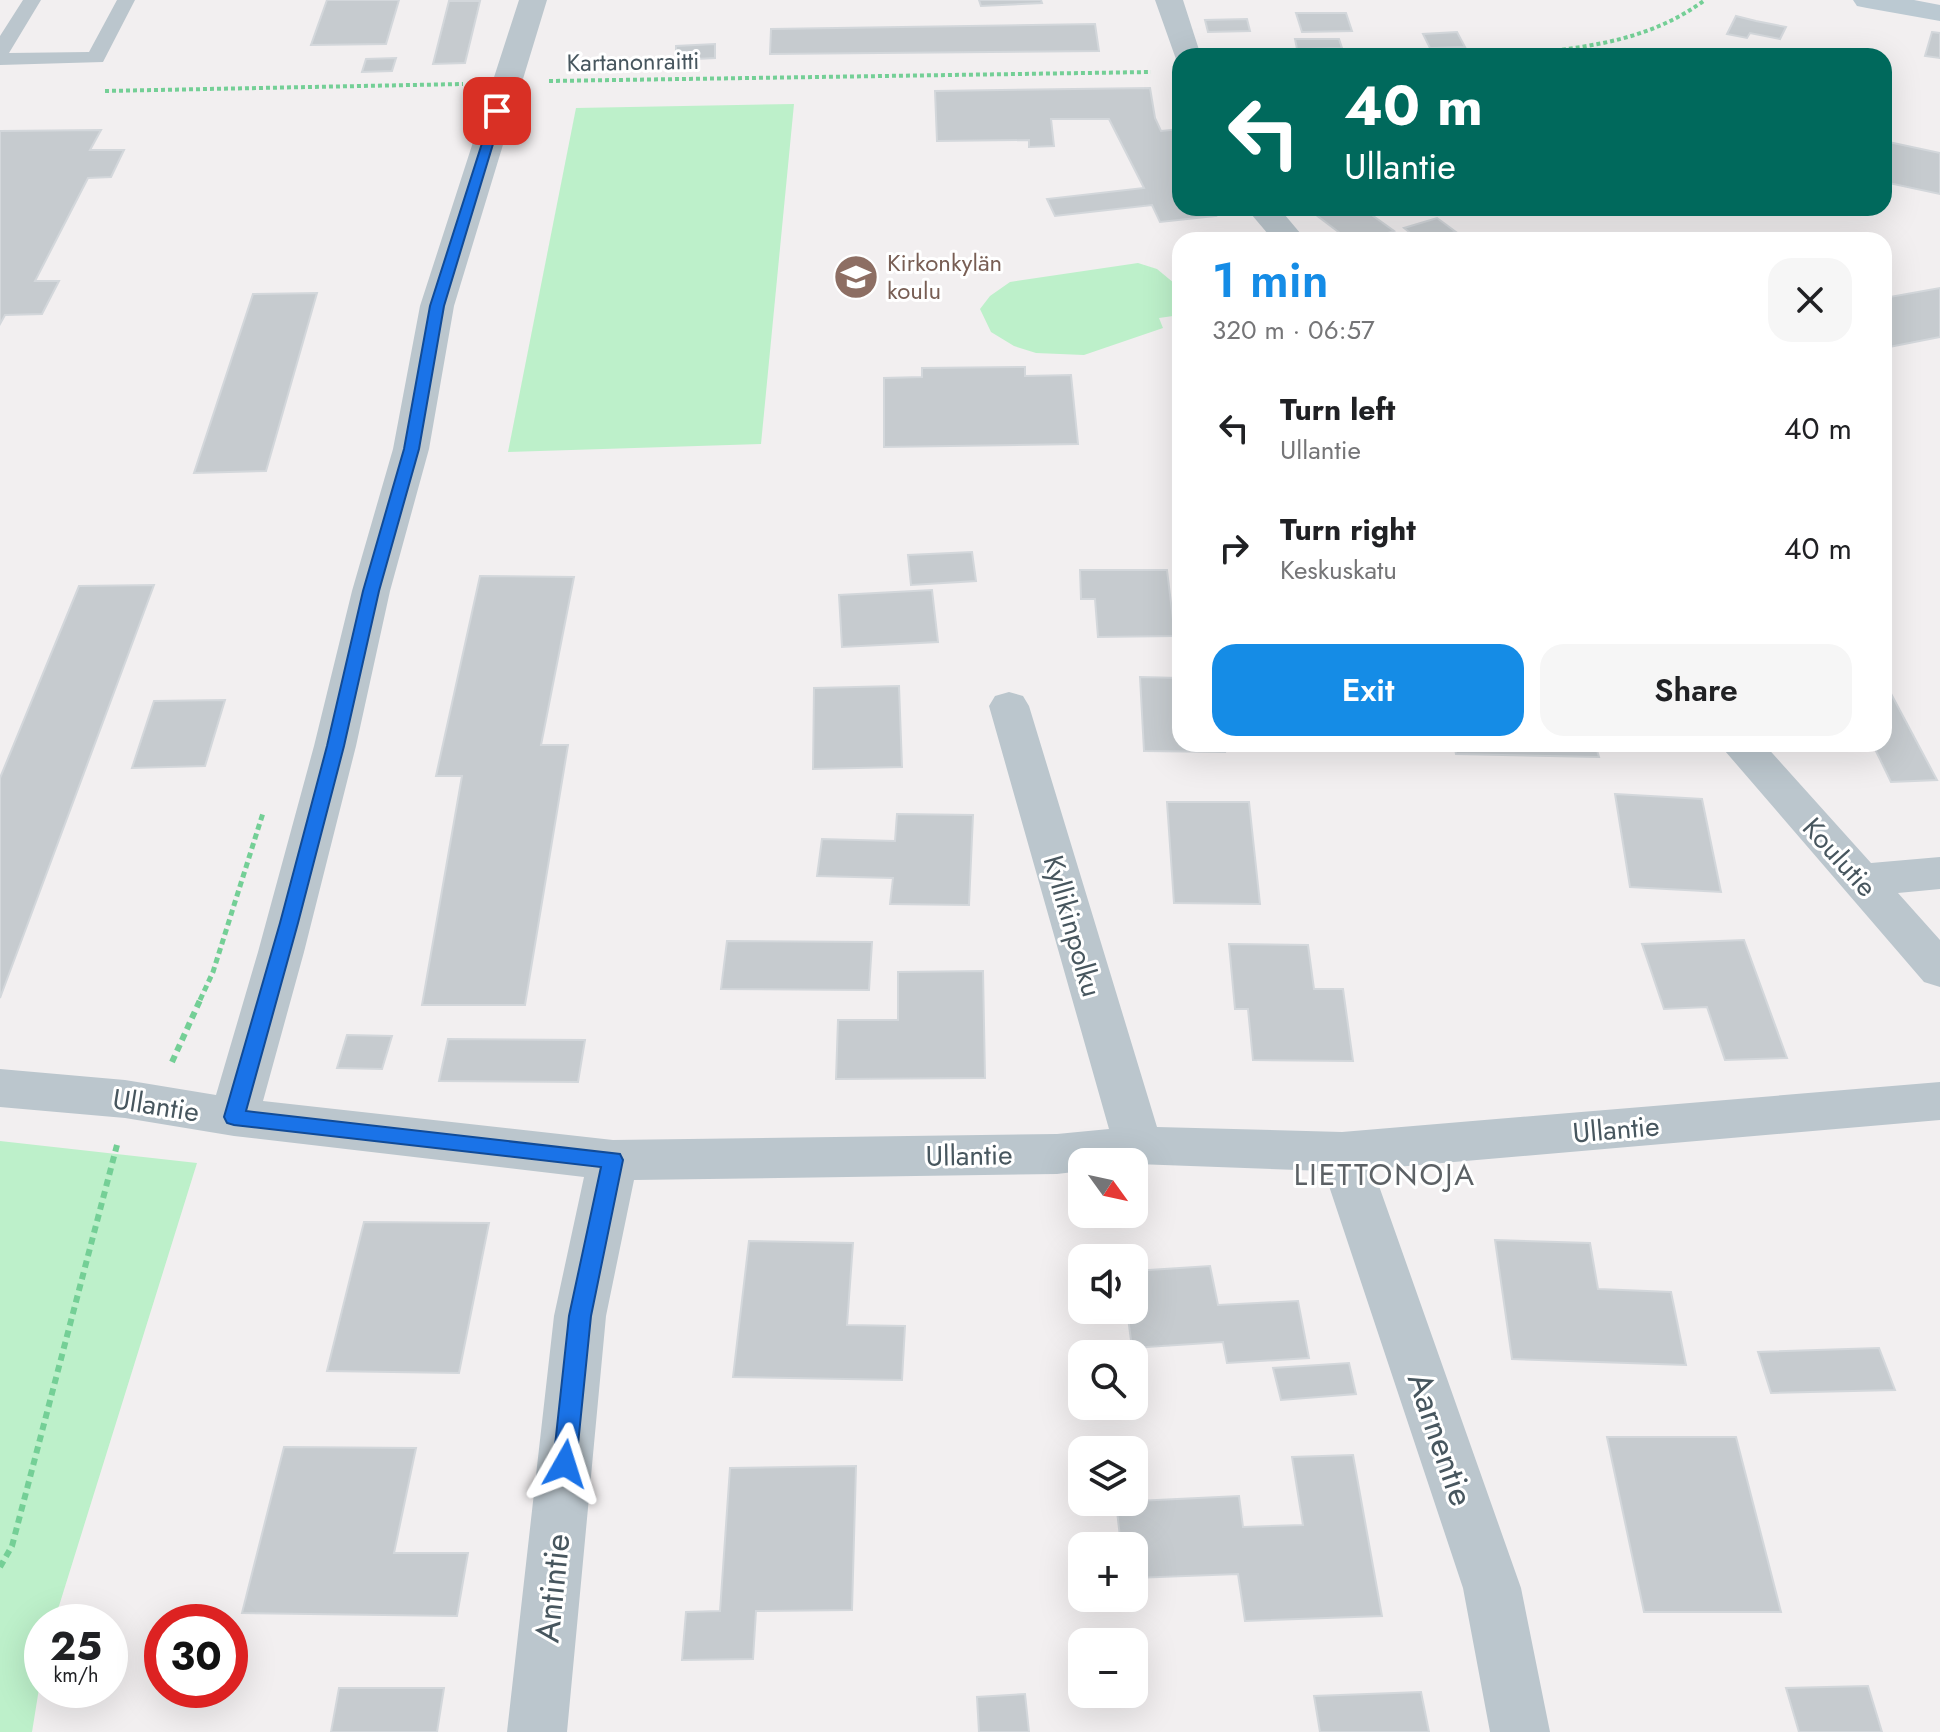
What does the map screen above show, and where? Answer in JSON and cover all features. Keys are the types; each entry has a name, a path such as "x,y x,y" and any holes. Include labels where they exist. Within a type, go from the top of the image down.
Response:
{"main road":[{"path":"1867,0 1940,13"}],"street":[{"path":"234,1117 335,746 371,591 411,449 437,306 533,0"},
{"path":"1169,0 1184,48"},
{"path":"1269,216 1283,232"},
{"name":"Kyllikinpolku","path":"1009,706 1138,1146"},
{"name":"Koulutie","path":"1747,752 1940,970"},
{"path":"1861,880 1940,873"},
{"name":"Ullantie","path":"0,1088 125,1099 234,1117 613,1160 1057,1154 1138,1146 1342,1152 1940,1101"},
{"name":"Aarnentie","path":"1342,1152 1492,1588 1520,1732"},
{"name":"Antintie","path":"537,1732 580,1316 613,1160"}],"lane":[{"path":"0,52 32,0"},
{"path":"0,59 96,58 126,0"}],"path":[{"path":"1580,48 1617,44 1648,35 1692,11 1705,0"},
{"name":"Kartanonraitti","path":"95,91 1155,72"},
{"path":"161,1063 248,1070"},
{"path":"0,1567 12,1546 114,1164 125,1099"}],"green space":[{"path":"794,104 761,444 508,452 576,108"},
{"path":"1138,263 1157,269 1172,281 1172,316 1159,318 1163,328 1084,355 1036,353 1014,346 991,332 980,309 990,296 1010,282"},
{"path":"0,1141 197,1163 60,1604 24,1604 24,1708 36,1708 32,1732 0,1732"}],"building":[{"path":"327,0 399,0 386,44 311,45"},
{"path":"979,0 1041,0 1042,3 981,6"},
{"path":"449,1 480,1 465,63 433,64"},
{"path":"1296,13 1346,13 1352,31 1302,32"},
{"path":"1736,16 1786,27 1780,39 1750,33 1747,38 1727,34"},
{"path":"1247,19 1250,31 1208,32 1205,20"},
{"path":"1095,24 1099,51 770,54 771,29"},
{"path":"1457,32 1465,47 1430,48 1423,34"},
{"path":"1932,32 1940,33 1940,58 1925,56"},
{"path":"1295,39 1339,39 1342,48 1297,48"},
{"path":"715,44 715,58 676,60 676,46"},
{"path":"396,58 392,71 362,72 366,59"},
{"path":"1150,88 1155,118 1161,131 1172,130 1172,216 1216,216 1160,222 1152,205 1055,216 1047,199 1144,188 1109,119 1051,119 1054,146 1029,147 1029,140 937,141 935,91"},
{"path":"101,130 90,150 124,150 111,177 88,178 35,281 59,281 42,314 5,315 0,324 0,131"},
{"path":"1892,143 1940,153 1940,194 1892,184"},
{"path":"1318,216 1373,216 1394,231 1391,232 1339,232"},
{"path":"1437,218 1456,232 1409,232 1404,228"},
{"path":"1940,288 1940,337 1892,346 1892,297"},
{"path":"317,293 266,471 194,473 253,294"},
{"path":"1025,367 1025,376 1071,375 1078,444 884,447 884,378 922,377 922,368"},
{"path":"972,552 976,581 911,585 908,555"},
{"path":"1080,570 1167,570 1172,636 1098,637 1095,599 1081,599"},
{"path":"480,576 574,577 541,745 568,745 525,1005 422,1005 462,776 436,776"},
{"path":"154,585 0,998 0,778 79,586"},
{"path":"932,590 938,642 842,647 839,595"},
{"path":"1140,677 1172,678 1172,751 1144,751"},
{"path":"899,686 902,767 813,769 814,688"},
{"path":"1892,696 1937,780 1891,782 1876,752 1892,752"},
{"path":"225,700 205,766 132,768 154,701"},
{"path":"1597,752 1599,757 1456,754"},
{"path":"1615,794 1702,799 1721,892 1630,887"},
{"path":"1167,802 1249,802 1260,904 1174,903"},
{"path":"897,814 973,815 969,905 890,904 893,878 817,876 822,839 895,841"},
{"path":"1744,940 1787,1058 1725,1060 1707,1007 1664,1009 1642,944"},
{"path":"727,941 872,942 869,990 721,989"},
{"path":"1229,944 1308,945 1314,989 1343,989 1353,1061 1253,1060 1248,1009 1235,1009"},
{"path":"983,971 985,1078 836,1079 838,1020 898,1020 898,972"},
{"path":"347,1035 392,1036 382,1069 337,1068"},
{"path":"448,1039 585,1040 578,1082 439,1081"},
{"path":"364,1222 489,1223 459,1373 327,1371"},
{"path":"1495,1240 1590,1243 1598,1289 1671,1292 1686,1365 1512,1359"},
{"path":"749,1241 853,1243 847,1325 905,1326 902,1380 733,1377"},
{"path":"1210,1266 1218,1305 1298,1301 1309,1358 1227,1363 1223,1342 1148,1347 1148,1340 1131,1340 1129,1324 1148,1324 1148,1270"},
{"path":"1879,1348 1895,1390 1771,1393 1758,1352"},
{"path":"1349,1363 1356,1394 1281,1400 1273,1368"},
{"path":"1607,1437 1736,1437 1781,1612 1644,1612"},
{"path":"284,1447 416,1448 394,1553 468,1553 457,1616 248,1613 248,1604 244,1604"},
{"path":"1353,1455 1382,1616 1245,1621 1238,1574 1148,1577 1148,1532 1119,1532 1118,1516 1148,1516 1148,1500 1239,1496 1243,1527 1303,1525 1292,1457"},
{"path":"856,1466 852,1610 756,1611 753,1659 682,1660 686,1612 720,1611 730,1468"},
{"path":"1868,1686 1882,1732 1799,1732 1786,1688"},
{"path":"339,1688 444,1688 437,1732 331,1732"},
{"path":"1421,1692 1429,1732 1320,1732 1314,1696"},
{"path":"1025,1694 1029,1732 979,1732 977,1697"}],"place":[{"name":"Kirkonkylän koulu","path":"856,277"}],"district":[{"name":"LIETTONOJA","path":"1385,1175"}],"route":[{"path":"497,111 437,306 411,449 371,591 289,923 234,1117 613,1160 580,1316 565,1464"}]}
